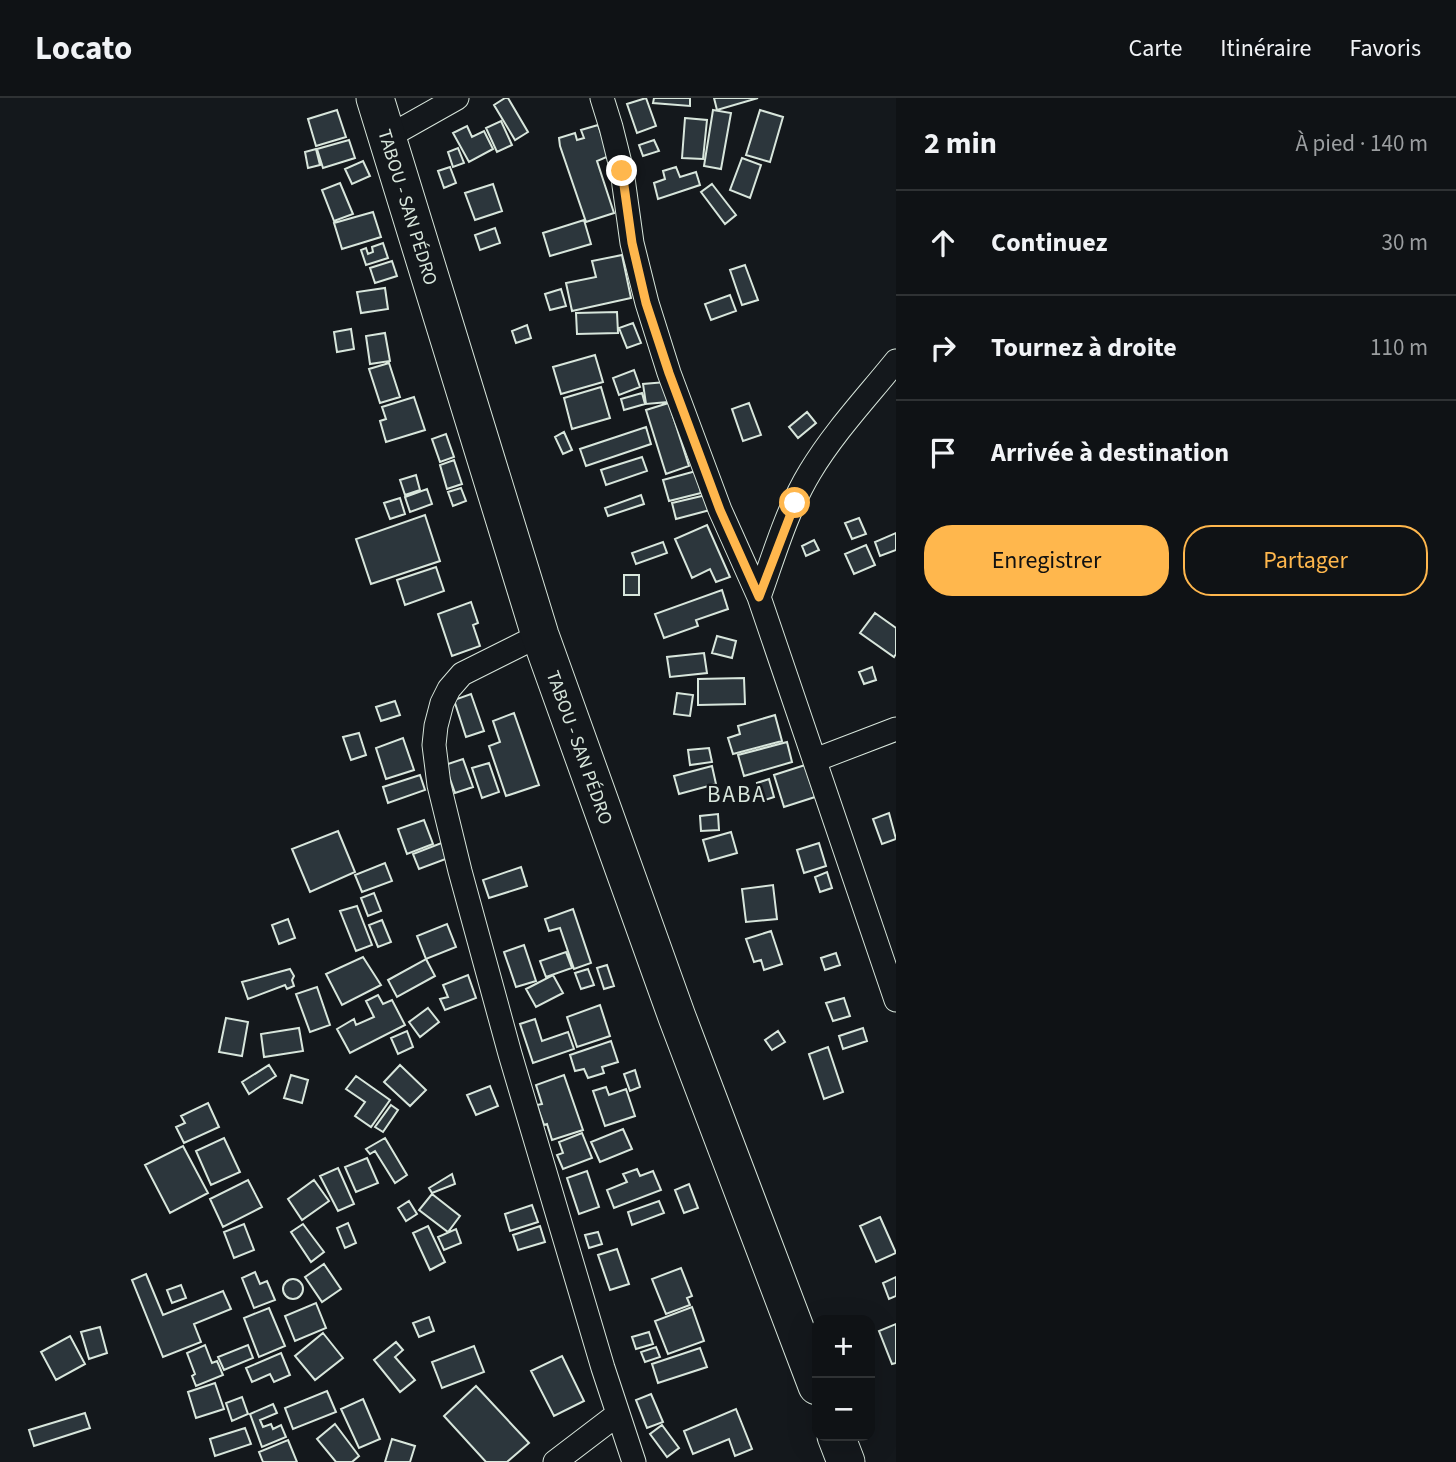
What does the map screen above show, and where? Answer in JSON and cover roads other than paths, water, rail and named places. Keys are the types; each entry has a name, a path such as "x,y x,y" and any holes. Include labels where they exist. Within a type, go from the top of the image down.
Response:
{"main road":[{"name":"TABOU - SAN PÉDRO","path":"375,98 540,635 677,1017 814,1378"},
{"path":"838,1441 846,1462"}],"street":[{"path":"386,138 457,98"},
{"path":"602,98 617,150 628,225 646,303 720,510 759,597 896,1000"},
{"path":"759,597 781,536 810,472 896,361"},
{"path":"540,635 462,674 442,703 433,745 439,785 460,871 510,1054 618,1414 635,1462"},
{"path":"815,760 896,729"},
{"path":"555,1462 618,1414"}],"district":[{"name":"BABA","path":"737,794"}]}
